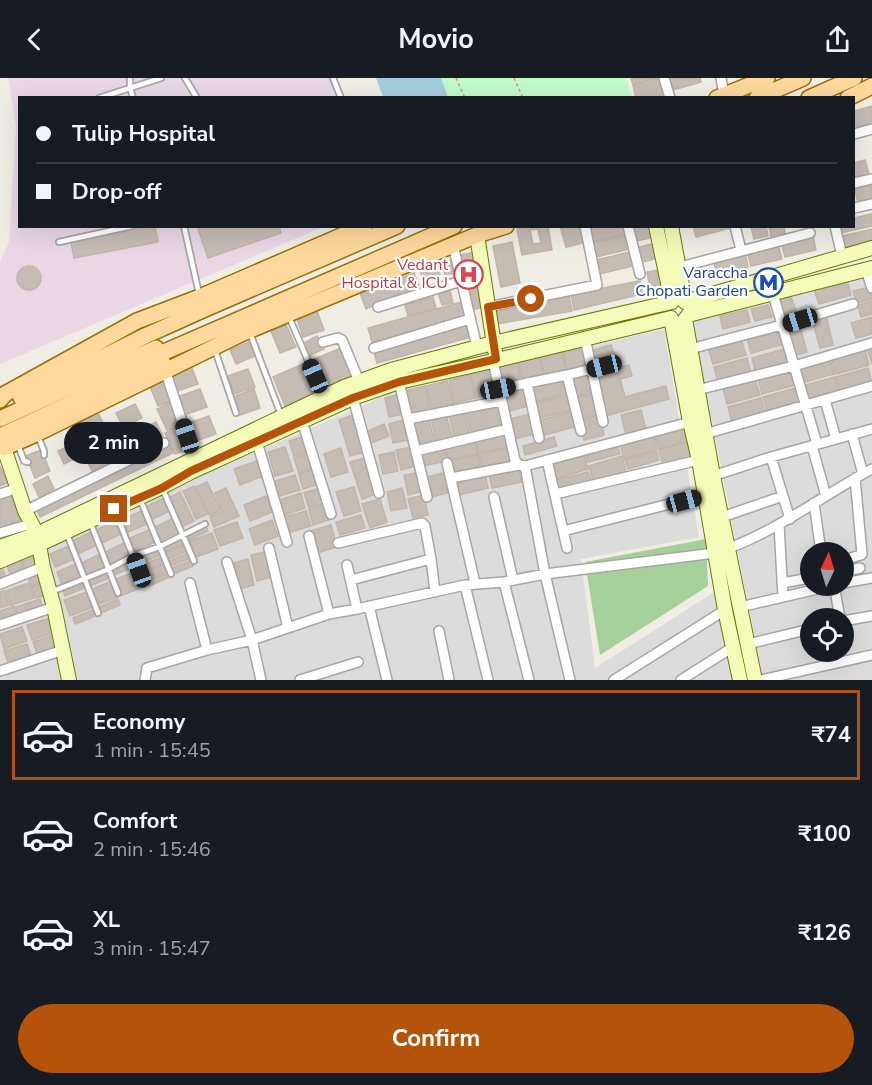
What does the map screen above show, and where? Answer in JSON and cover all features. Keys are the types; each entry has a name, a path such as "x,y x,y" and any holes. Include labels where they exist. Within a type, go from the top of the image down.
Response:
{"main road":[{"path":"721,96 767,78"},
{"path":"762,96 803,78"},
{"path":"814,96 854,78"},
{"path":"852,96 872,86"},
{"path":"0,400 5,394 137,321 200,297 358,228"},
{"path":"0,409 205,309 392,228"},
{"path":"0,418 294,285 429,228"},
{"path":"6,437 163,352 449,228"},
{"path":"34,428 207,340 465,229 477,231 494,228"},
{"path":"6,437 34,428 249,331 453,245 477,231"}],"street":[{"path":"664,78 669,96"},
{"path":"721,78 721,96"},
{"path":"855,134 872,129"},
{"path":"855,183 872,179"},
{"path":"855,207 872,205"},
{"path":"488,307 597,285 585,228"},
{"path":"628,228 640,274"},
{"path":"657,228 690,349 722,518 721,551 725,610 740,680"},
{"path":"674,228 680,267 680,311 690,422 705,495 740,607 755,680"},
{"path":"736,228 741,250"},
{"path":"835,228 842,256"},
{"path":"477,231 498,389 515,460 522,465 570,680"},
{"path":"680,267 810,233"},
{"path":"453,245 477,347"},
{"path":"0,533 32,529 66,532 162,488 191,471 353,398 399,382 585,338 680,311 872,248"},
{"path":"0,539 32,529 194,458 344,387 392,370 493,343 773,294 869,269 872,288"},
{"path":"378,307 461,281"},
{"path":"773,294 806,405 826,496"},
{"path":"690,349 853,304"},
{"path":"374,348 470,319"},
{"path":"323,342 338,338 342,340 359,381"},
{"path":"585,338 603,422"},
{"path":"697,390 794,366 872,343"},
{"path":"498,389 616,363"},
{"path":"165,370 194,458"},
{"path":"567,375 580,431"},
{"path":"399,382 428,497"},
{"path":"527,383 539,438"},
{"path":"705,434 872,386"},
{"path":"353,398 379,493"},
{"path":"825,400 836,438"},
{"path":"408,419 501,401"},
{"path":"302,422 331,514"},
{"path":"452,478 547,460 690,422"},
{"path":"416,451 508,429"},
{"path":"713,476 872,429"},
{"path":"852,434 863,474 862,554 854,557"},
{"path":"6,437 18,488 51,592 69,680"},
{"path":"256,442 287,542"},
{"path":"0,547 32,529 164,443"},
{"path":"771,457 790,519"},
{"path":"547,460 567,548"},
{"path":"555,494 699,460"},
{"path":"447,463 452,478 488,680"},
{"path":"145,680 147,668 207,650 252,640 329,614 470,584 509,581 545,574 721,551 779,525 863,474"},
{"path":"0,494 18,488"},
{"path":"563,531 705,495"},
{"path":"722,518 783,496"},
{"path":"495,497 529,680"},
{"path":"814,503 820,542"},
{"path":"338,543 422,523 431,559 435,592"},
{"path":"779,525 783,597"},
{"path":"0,561 32,529"},
{"path":"309,536 329,614"},
{"path":"269,548 288,628"},
{"path":"351,580 431,559"},
{"path":"227,562 252,640 261,680"},
{"path":"347,565 357,609"},
{"path":"0,584 43,567"},
{"path":"854,569 860,568"},
{"path":"854,581 872,578"},
{"path":"782,583 800,580"},
{"path":"190,584 207,650"},
{"path":"740,607 800,593"},
{"path":"369,606 387,680"},
{"path":"0,625 54,607"},
{"path":"616,679 725,610"},
{"path":"854,619 872,616"},
{"path":"439,631 449,680"},
{"path":"747,644 800,631"},
{"path":"681,680 697,676 733,647"},
{"path":"0,671 63,650"},
{"path":"761,680 872,656"},
{"path":"300,680 358,662"}],"lane":[{"path":"130,78 132,96"},
{"path":"105,96 161,78"},
{"path":"185,78 196,96"},
{"path":"333,78 340,96"},
{"path":"59,242 123,228"},
{"path":"184,228 200,297"},
{"path":"287,315 315,376"},
{"path":"249,331 282,416"},
{"path":"214,347 236,413"},
{"path":"34,428 44,455"},
{"path":"6,437 24,461 28,462"},
{"path":"162,488 194,561"},
{"path":"140,497 171,574"},
{"path":"114,509 144,584"},
{"path":"90,521 118,593"},
{"path":"51,592 159,547 205,524"},
{"path":"66,532 98,613"}],"path":[{"path":"456,78 464,96"},
{"path":"514,78 521,96"}],"shaded area":[{"path":"8,78 337,78 343,96 18,96 18,228 321,228 0,364 0,262 9,242 16,126"},
{"path":"872,271 872,680 763,680 692,320"},
{"path":"664,329 699,537 581,559 595,668 716,591 733,680 0,680 0,564 389,394"}],"green space":[{"path":"439,78 625,78 632,96 448,96"},
{"path":"706,539 708,586 600,655 585,562"}],"water":[{"path":"376,78 441,78 448,96 383,96"}],"building":[{"path":"631,78 656,78 633,85"},
{"path":"661,78 665,94 636,96 633,85"},
{"path":"669,78 700,78 701,82 673,90"},
{"path":"872,106 872,123 855,128 855,111"},
{"path":"865,160 869,174 855,177 855,163"},
{"path":"872,183 872,199 858,202 855,187"},
{"path":"871,214 872,226 840,233 839,228 855,228 855,218"},
{"path":"139,228 155,228 158,242 74,258 71,242"},
{"path":"198,228 280,228 281,233 208,258"},
{"path":"548,228 552,250 522,255 517,229","holes":["538,229 541,243 533,244 530,230"]},
{"path":"561,228 579,228 583,243 566,247"},
{"path":"588,228 624,228 625,234 591,242"},
{"path":"633,228 653,228 655,237 636,241"},
{"path":"694,228 730,228 696,237"},
{"path":"751,228 766,228 768,236 754,239"},
{"path":"769,228 784,228 785,233 771,236"},
{"path":"872,229 872,241 844,248 842,236"},
{"path":"627,235 630,249 596,257 593,243"},
{"path":"813,235 816,250 785,257 781,242"},
{"path":"512,242 520,283 501,287 493,246"},
{"path":"656,243 659,258 642,262 639,247"},
{"path":"778,244 782,259 751,266 747,251"},
{"path":"475,252 485,307 470,310 460,255"},
{"path":"630,252 633,266 599,274 596,260"},
{"path":"745,252 748,267 717,274 713,259"},
{"path":"452,260 456,273 445,275 441,263"},
{"path":"29,266 34,267 40,273 40,283 34,289 29,290 24,289 18,283 17,278 18,273 24,267"},
{"path":"438,266 440,275 423,280 420,271"},
{"path":"664,269 667,284 650,287 647,272"},
{"path":"414,273 419,286 366,309 360,293"},
{"path":"847,280 851,295 819,304 814,289"},
{"path":"640,281 642,294 574,310 571,294"},
{"path":"870,287 872,299 857,303 853,291"},
{"path":"450,290 453,303 442,305 438,293"},
{"path":"790,293 796,311 785,315 779,297"},
{"path":"569,295 572,311 497,324 495,309"},
{"path":"433,297 436,308 408,316 405,305"},
{"path":"872,301 872,314 861,317 858,305"},
{"path":"462,302 466,316 372,342 368,328"},
{"path":"768,305 772,317 755,321 751,309"},
{"path":"747,310 750,322 723,329 720,316"},
{"path":"317,311 324,330 303,337 297,319"},
{"path":"826,315 833,345 820,348 812,319"},
{"path":"872,317 872,334 856,338 851,323"},
{"path":"468,323 471,337 377,363 373,349"},
{"path":"799,323 807,352 793,356 786,326"},
{"path":"286,325 296,347 280,353 271,331"},
{"path":"780,329 784,344 751,353 747,338"},
{"path":"317,336 324,349 308,356 302,344"},
{"path":"741,339 746,355 713,364 708,348"},
{"path":"251,341 257,355 236,364 230,350"},
{"path":"583,343 588,365 567,370 562,348"},
{"path":"611,345 615,357 594,363 590,351"},
{"path":"872,347 872,364 867,349"},
{"path":"341,348 353,377 323,390 310,361"},
{"path":"561,348 566,371 545,376 540,353"},
{"path":"785,349 789,364 756,374 752,358"},
{"path":"865,350 869,365 836,374 832,359"},
{"path":"538,353 544,376 523,381 517,358"},
{"path":"516,358 521,381 500,386 495,363"},
{"path":"747,358 751,373 718,382 714,367"},
{"path":"830,358 834,374 801,383 797,367"},
{"path":"303,364 316,393 285,406 273,377"},
{"path":"191,365 198,384 177,391 171,373"},
{"path":"629,365 632,376 620,379 625,397 666,386 669,399 605,416 594,374"},
{"path":"868,368 872,383 840,392 836,377"},
{"path":"248,369 255,387 234,394 228,376"},
{"path":"791,369 795,385 762,394 758,378"},
{"path":"492,370 497,393 476,398 471,375"},
{"path":"590,372 595,392 574,397 570,377"},
{"path":"470,375 475,398 454,403 449,380"},
{"path":"835,377 839,393 807,402 802,386"},
{"path":"164,378 174,400 158,406 149,384"},
{"path":"564,378 568,393 535,402 531,387"},
{"path":"755,379 760,395 727,404 723,388"},
{"path":"447,381 453,404 432,409 426,386"},
{"path":"425,386 430,409 409,414 404,391"},
{"path":"525,386 529,406 509,411 505,391"},
{"path":"796,388 800,403 767,412 763,397"},
{"path":"200,389 207,407 187,414 180,396"},
{"path":"254,389 260,408 240,415 233,397"},
{"path":"400,394 405,414 389,417 385,398"},
{"path":"595,394 599,414 579,418 575,398"},
{"path":"569,395 572,410 539,418 535,403"},
{"path":"761,398 765,413 732,423 728,407"},
{"path":"172,402 182,424 167,430 157,409"},
{"path":"498,403 504,428 489,432 483,407"},
{"path":"135,404 142,418 123,427 116,413"},
{"path":"481,407 487,432 472,436 466,411"},
{"path":"641,410 646,430 626,435 621,415"},
{"path":"97,411 110,437 90,446 78,421"},
{"path":"464,411 470,436 455,440 449,415"},
{"path":"574,411 578,426 544,435 540,420"},
{"path":"530,414 534,434 514,439 510,419"},
{"path":"353,415 365,452 350,456 339,420"},
{"path":"446,415 453,440 437,443 431,419"},
{"path":"600,415 604,435 584,440 580,420"},
{"path":"209,416 216,434 196,441 189,423"},
{"path":"428,417 435,442 419,446 413,421"},
{"path":"404,420 409,440 393,443 389,424"},
{"path":"156,422 163,436 144,445 137,431"},
{"path":"384,424 389,436 371,443 366,432"},
{"path":"687,425 691,440 659,449 654,434"},
{"path":"180,426 190,448 175,454 165,433"},
{"path":"505,432 508,447 479,453 476,439"},
{"path":"652,434 657,449 624,459 620,443"},
{"path":"305,436 310,451 294,456 289,441"},
{"path":"554,437 557,446 525,455 523,446"},
{"path":"474,439 478,454 448,460 445,446"},
{"path":"692,440 696,456 663,465 659,450"},
{"path":"123,441 129,453 114,461 108,448"},
{"path":"168,443 173,453 40,517 36,508"},
{"path":"73,444 79,457 64,464 58,451"},
{"path":"617,445 620,454 588,462 586,454"},
{"path":"444,446 447,461 422,466 419,452"},
{"path":"285,447 293,471 275,476 268,452"},
{"path":"412,447 416,466 401,470 396,450"},
{"path":"341,448 348,472 331,477 324,454"},
{"path":"509,448 512,463 483,469 479,455"},
{"path":"41,450 50,471 35,478 26,456"},
{"path":"101,451 107,464 92,471 86,458"},
{"path":"657,451 659,460 628,469 625,460"},
{"path":"394,452 398,471 383,474 379,455"},
{"path":"310,453 315,468 299,473 294,458"},
{"path":"584,454 588,469 556,479 551,463"},
{"path":"478,455 481,469 452,476 449,461"},
{"path":"622,456 626,472 593,481 589,466"},
{"path":"365,458 376,494 362,499 350,462"},
{"path":"257,461 263,476 240,485 234,469"},
{"path":"0,466 7,483 0,486"},
{"path":"518,467 522,482 492,488 489,474"},
{"path":"315,469 319,484 303,489 299,474"},
{"path":"420,472 424,491 408,495 404,475"},
{"path":"447,472 451,492 431,497 427,477"},
{"path":"588,472 591,480 559,489 557,480"},
{"path":"485,474 488,488 459,495 456,480"},
{"path":"295,475 300,490 276,497 272,482"},
{"path":"48,476 54,489 39,497 33,484"},
{"path":"207,482 221,510 210,515 196,487"},
{"path":"194,486 208,514 196,519 183,491"},
{"path":"354,487 361,511 344,516 336,492"},
{"path":"226,488 239,516 214,527 210,517 223,511 215,493"},
{"path":"320,488 325,503 309,508 304,493"},
{"path":"402,488 407,508 391,511 387,492"},
{"path":"180,492 194,521 183,526 169,498"},
{"path":"301,493 305,508 282,516 277,501"},
{"path":"14,494 23,519 0,528 0,499"},
{"path":"424,495 428,515 413,518 408,499"},
{"path":"266,496 272,512 250,521 244,505"},
{"path":"164,498 170,511 151,520 145,507"},
{"path":"380,499 387,522 370,528 362,504"},
{"path":"325,505 329,520 313,525 309,510"},
{"path":"141,511 147,524 128,532 122,520"},
{"path":"306,511 311,526 287,533 282,518"},
{"path":"361,515 365,528 340,535 336,522"},
{"path":"174,518 180,531 161,540 155,527"},
{"path":"272,520 278,536 255,545 249,529"},
{"path":"115,521 121,534 102,543 96,530"},
{"path":"237,522 243,538 220,546 214,530"},
{"path":"331,525 337,547 317,553 310,531"},
{"path":"206,526 208,531 189,540 187,534"},
{"path":"149,530 155,542 136,551 130,538"},
{"path":"91,532 97,545 78,554 72,541"},
{"path":"212,533 218,549 196,557 190,541"},
{"path":"181,539 183,544 164,552 162,547"},
{"path":"124,543 130,556 111,565 105,552"},
{"path":"184,545 187,551 168,559 165,553"},
{"path":"69,546 74,559 55,567 50,554"},
{"path":"156,551 158,556 139,564 137,559"},
{"path":"265,552 272,577 257,581 251,555"},
{"path":"188,553 190,558 171,566 169,561"},
{"path":"100,554 106,567 87,576 81,563"},
{"path":"36,555 40,566 26,571 22,559"},
{"path":"159,558 162,564 143,572 140,566"},
{"path":"248,559 254,585 240,589 234,563"},
{"path":"21,560 25,572 11,577 7,565"},
{"path":"191,560 193,566 174,574 172,568"},
{"path":"131,562 133,567 114,575 112,570"},
{"path":"76,564 81,577 62,585 57,572"},
{"path":"162,565 165,571 146,579 143,573"},
{"path":"2,567 6,578 0,580 0,568"},
{"path":"41,570 45,582 32,586 27,575"},
{"path":"137,571 143,587 120,596 114,580"},
{"path":"106,572 109,578 90,586 87,580"},
{"path":"165,573 168,578 149,586 146,581"},
{"path":"112,581 118,597 96,605 90,590"},
{"path":"46,582 50,594 36,598 32,587"},
{"path":"29,583 34,598 11,605 6,591"},
{"path":"82,583 84,588 65,596 63,591"},
{"path":"4,591 9,605 0,608 0,592"},
{"path":"87,592 93,607 70,616 64,600"},
{"path":"40,599 44,609 19,617 16,607"},
{"path":"118,599 120,605 101,613 99,607"},
{"path":"14,606 18,617 0,624 0,611"},
{"path":"92,610 95,616 75,624 73,618"},
{"path":"50,618 55,632 32,640 27,625"},
{"path":"22,627 27,641 4,649 0,634"},
{"path":"56,634 61,649 38,656 33,642"},
{"path":"27,644 32,659 9,666 4,651"}],"place":[{"name":"Vedant Hospital & ICU","path":"469,274"},
{"name":"Varaccha Chopati Garden","path":"769,282"}],"route":[{"path":"114,509 162,488 191,471 353,398 399,382 493,361 496,359 488,307 531,299"}]}
